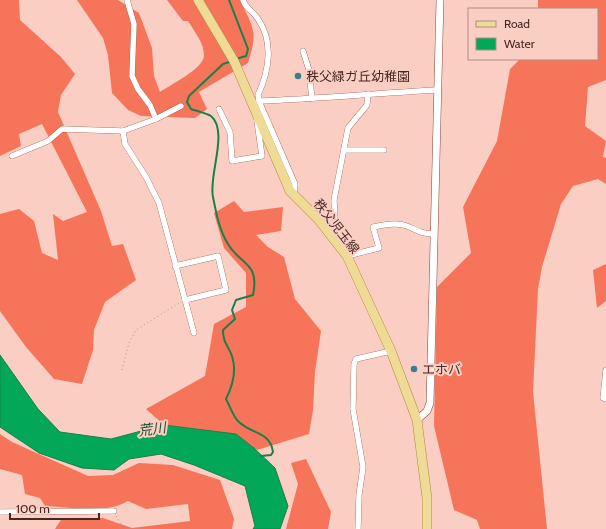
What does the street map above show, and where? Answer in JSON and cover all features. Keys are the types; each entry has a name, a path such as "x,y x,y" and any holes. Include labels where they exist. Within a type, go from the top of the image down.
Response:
{"main road":[{"name":"秩父児玉線","path":"198,0 228,48 290,191 318,219 347,256 391,351 417,420 427,498 427,529"}],"street":[{"path":"127,0 134,24 132,76 138,89 150,105 156,119"},
{"path":"243,0 244,4 259,21 268,39 269,53 265,77 258,95 258,101 295,184 294,195"},
{"path":"417,420 427,411 430,403 439,1"},
{"path":"303,50 309,70 312,99"},
{"path":"258,101 312,99 438,90"},
{"path":"336,242 334,200 348,128 367,105 368,94"},
{"path":"12,156 48,141 62,129 123,131 156,119 181,106"},
{"path":"219,109 230,132 232,161 262,156 255,111"},
{"path":"123,131 125,144 159,203 194,333"},
{"path":"344,150 384,150"},
{"path":"347,256 379,248 373,228 388,224 406,226 420,234 433,234"},
{"path":"175,266 218,256 226,290 185,300"},
{"path":"358,529 358,496 363,467 353,409 354,364 356,359 391,351"},
{"path":"606,370 603,398 606,399"},
{"path":"0,512 114,511"}],"path":[{"path":"122,370 129,343 136,330 180,303 183,293"},
{"path":"114,511 124,529"}],"shaded area":[{"path":"0,0 19,0 20,20 61,57 75,74 61,95 58,112 101,211 112,246 123,244 136,280 105,302 94,330 93,350 82,384 54,379 26,347 0,311 0,214 19,209 34,221 42,253 58,260 53,214 63,221 87,212 42,124 19,134 21,146 0,156"},
{"path":"77,0 118,0 139,13 152,48 154,76 160,92 193,71 203,60 204,55 201,42 188,21 183,21 167,0 240,0 249,18 254,37 248,63 199,92 207,109 195,118 141,116 128,110 112,93 108,55 103,38"},
{"path":"538,0 606,0 606,80 588,87 585,126 606,141 603,157 606,158 606,184 598,179 573,186 561,204 542,267 538,289 533,392 547,529 480,529 477,520 454,510 434,426 437,287 471,253 463,207 497,141 510,69 519,60 598,60 598,8 538,8"},
{"path":"234,201 244,212 283,207 281,231 256,235 268,247 284,257 295,299 321,331 315,372 313,410 309,434 257,450 236,434 164,425 146,409 205,376 214,324 246,307 246,273 224,248 214,213"},
{"path":"606,264 606,301 597,308 593,270"},
{"path":"0,434 12,442 88,476 113,475 139,463 173,465 220,480 234,519 232,529 55,529 61,520 103,518 132,528 190,521 188,504 146,509 128,501 108,508 98,509 45,506 40,498 25,494 22,475 0,469"},
{"path":"306,459 331,512 328,529 286,529 298,484 291,463"}],"water":[{"name":"荒川","path":"0,355 38,409 60,432 111,439 164,425 236,434 254,448 275,468 288,506 280,529 253,529 255,526 245,486 194,465 161,454 129,459 114,470 82,468 39,453 0,427"}],"waterway":[{"path":"229,0 248,49 246,56 239,58"},
{"path":"229,62 223,64 189,96 187,102 191,109 211,116 216,123 218,143 212,188 217,215 222,233 228,244 233,251 248,265 254,276 253,295 236,300 232,310 235,319 223,330 224,338 232,356 234,367 232,384 226,399 233,414 239,422 249,429 264,436 268,440 273,452 271,455 261,456"}],"place":[{"name":"秩父緑ガ丘幼稚園","path":"298,76"},
{"name":"エホバ","path":"414,369"}]}
